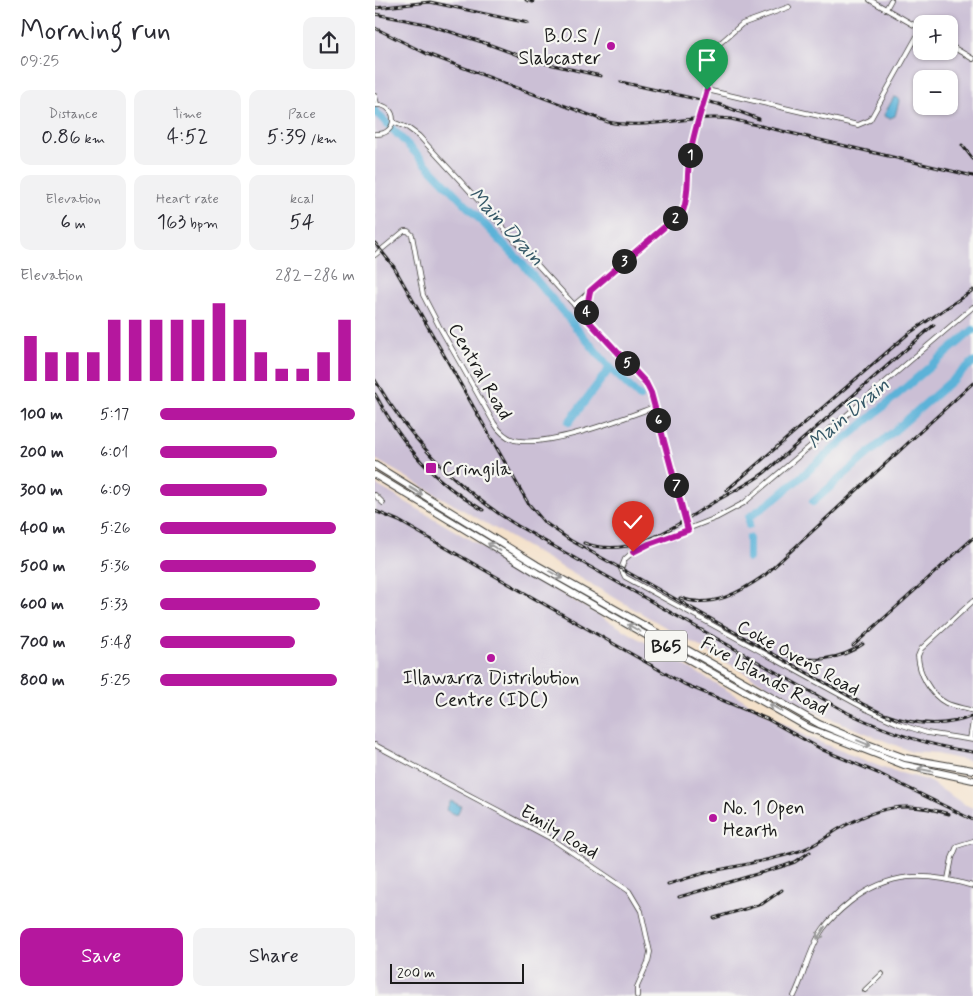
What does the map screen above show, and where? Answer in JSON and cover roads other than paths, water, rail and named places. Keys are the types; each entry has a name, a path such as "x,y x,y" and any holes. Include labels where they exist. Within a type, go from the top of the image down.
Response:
{"main road":[{"name":"Five Islands Road","path":"375,465 537,564 813,720 862,742 905,758 973,770"},
{"name":"Five Islands Road","path":"375,475 537,572 809,728 904,765 973,780"}],"street":[{"path":"870,0 913,24"},
{"path":"886,9 891,0"},
{"path":"574,305 683,211 688,199 690,154 719,44 741,24 789,6"},
{"path":"707,90 858,125 870,120 913,43"},
{"path":"958,50 973,58"},
{"path":"375,96 376,104 381,104 389,109 393,117 393,122 388,131 375,134"},
{"path":"393,122 409,128 419,136 646,383 651,393 688,530 724,515 744,503 973,307"},
{"name":"Central Road","path":"375,255 402,232 410,233 413,238 423,295 494,423 505,436 523,441 565,436 654,407"},
{"path":"585,317 590,291"},
{"path":"375,495 383,503"},
{"name":"Coke Ovens Road","path":"688,530 633,552 623,563 622,574 866,709 899,724 927,732 971,740"},
{"path":"973,601 921,649 917,656 926,682 933,692 945,703 973,711"},
{"path":"971,740 973,722"},
{"name":"Emily Road","path":"375,745 552,839 629,891 639,904 650,952 649,962 637,987 637,996"},
{"path":"948,879 952,858 957,846 973,841"},
{"path":"794,996 812,950 823,929 840,910 872,887 901,877 919,876 948,879 973,886"},
{"path":"865,990 882,974"}],"water":[{"path":"894,97 898,98 899,101 895,116 885,117 884,115"},
{"path":"451,801 461,806 457,815 446,810"}],"waterway":[{"name":"Main Drain","path":"375,111 521,262 610,368 640,397"},
{"name":"Main Drain","path":"749,525 749,517 775,499 973,330"},
{"path":"813,502 973,362"},
{"name":"Main Drain","path":"569,422 610,368"},
{"name":"Main Drain","path":"749,538 749,558"}],"railway":[{"path":"526,0 533,2"},
{"path":"375,8 430,2 528,23"},
{"path":"375,14 426,24 531,60 601,76"},
{"path":"375,28 427,54 608,122 637,124 701,118 731,119 973,176"},
{"path":"621,82 718,104 759,119"},
{"path":"962,145 973,159"},
{"path":"375,243 394,267 528,503 544,522 570,540 884,714 906,721 929,724 940,724 973,716"},
{"path":"727,490 908,334 973,290"},
{"path":"584,543 602,547 619,547 651,538 764,473 934,325"},
{"path":"375,380 404,423 437,462 496,512 518,526 848,713 909,737 973,752"},
{"path":"680,598 703,602 714,600 735,593 765,575 973,383"},
{"path":"375,394 397,430 420,461 449,487 483,510"},
{"path":"375,511 399,521 684,684 767,719 823,750 880,774 973,820"},
{"path":"853,646 973,538"},
{"path":"782,654 803,659 824,659 844,654 863,644"},
{"path":"668,884 805,849 851,822 878,811 891,808 919,807 949,814"},
{"path":"679,897 784,866 795,862 810,852"},
{"path":"714,918 762,904 782,890"}],"place":[{"name":"B.O.S / Slabcaster","path":"611,46"},
{"name":"Cringila","path":"431,468"},
{"name":"Illawarra Distribution Centre (IDC)","path":"491,658"},
{"name":"No. 1 Open Hearth","path":"713,818"}]}
